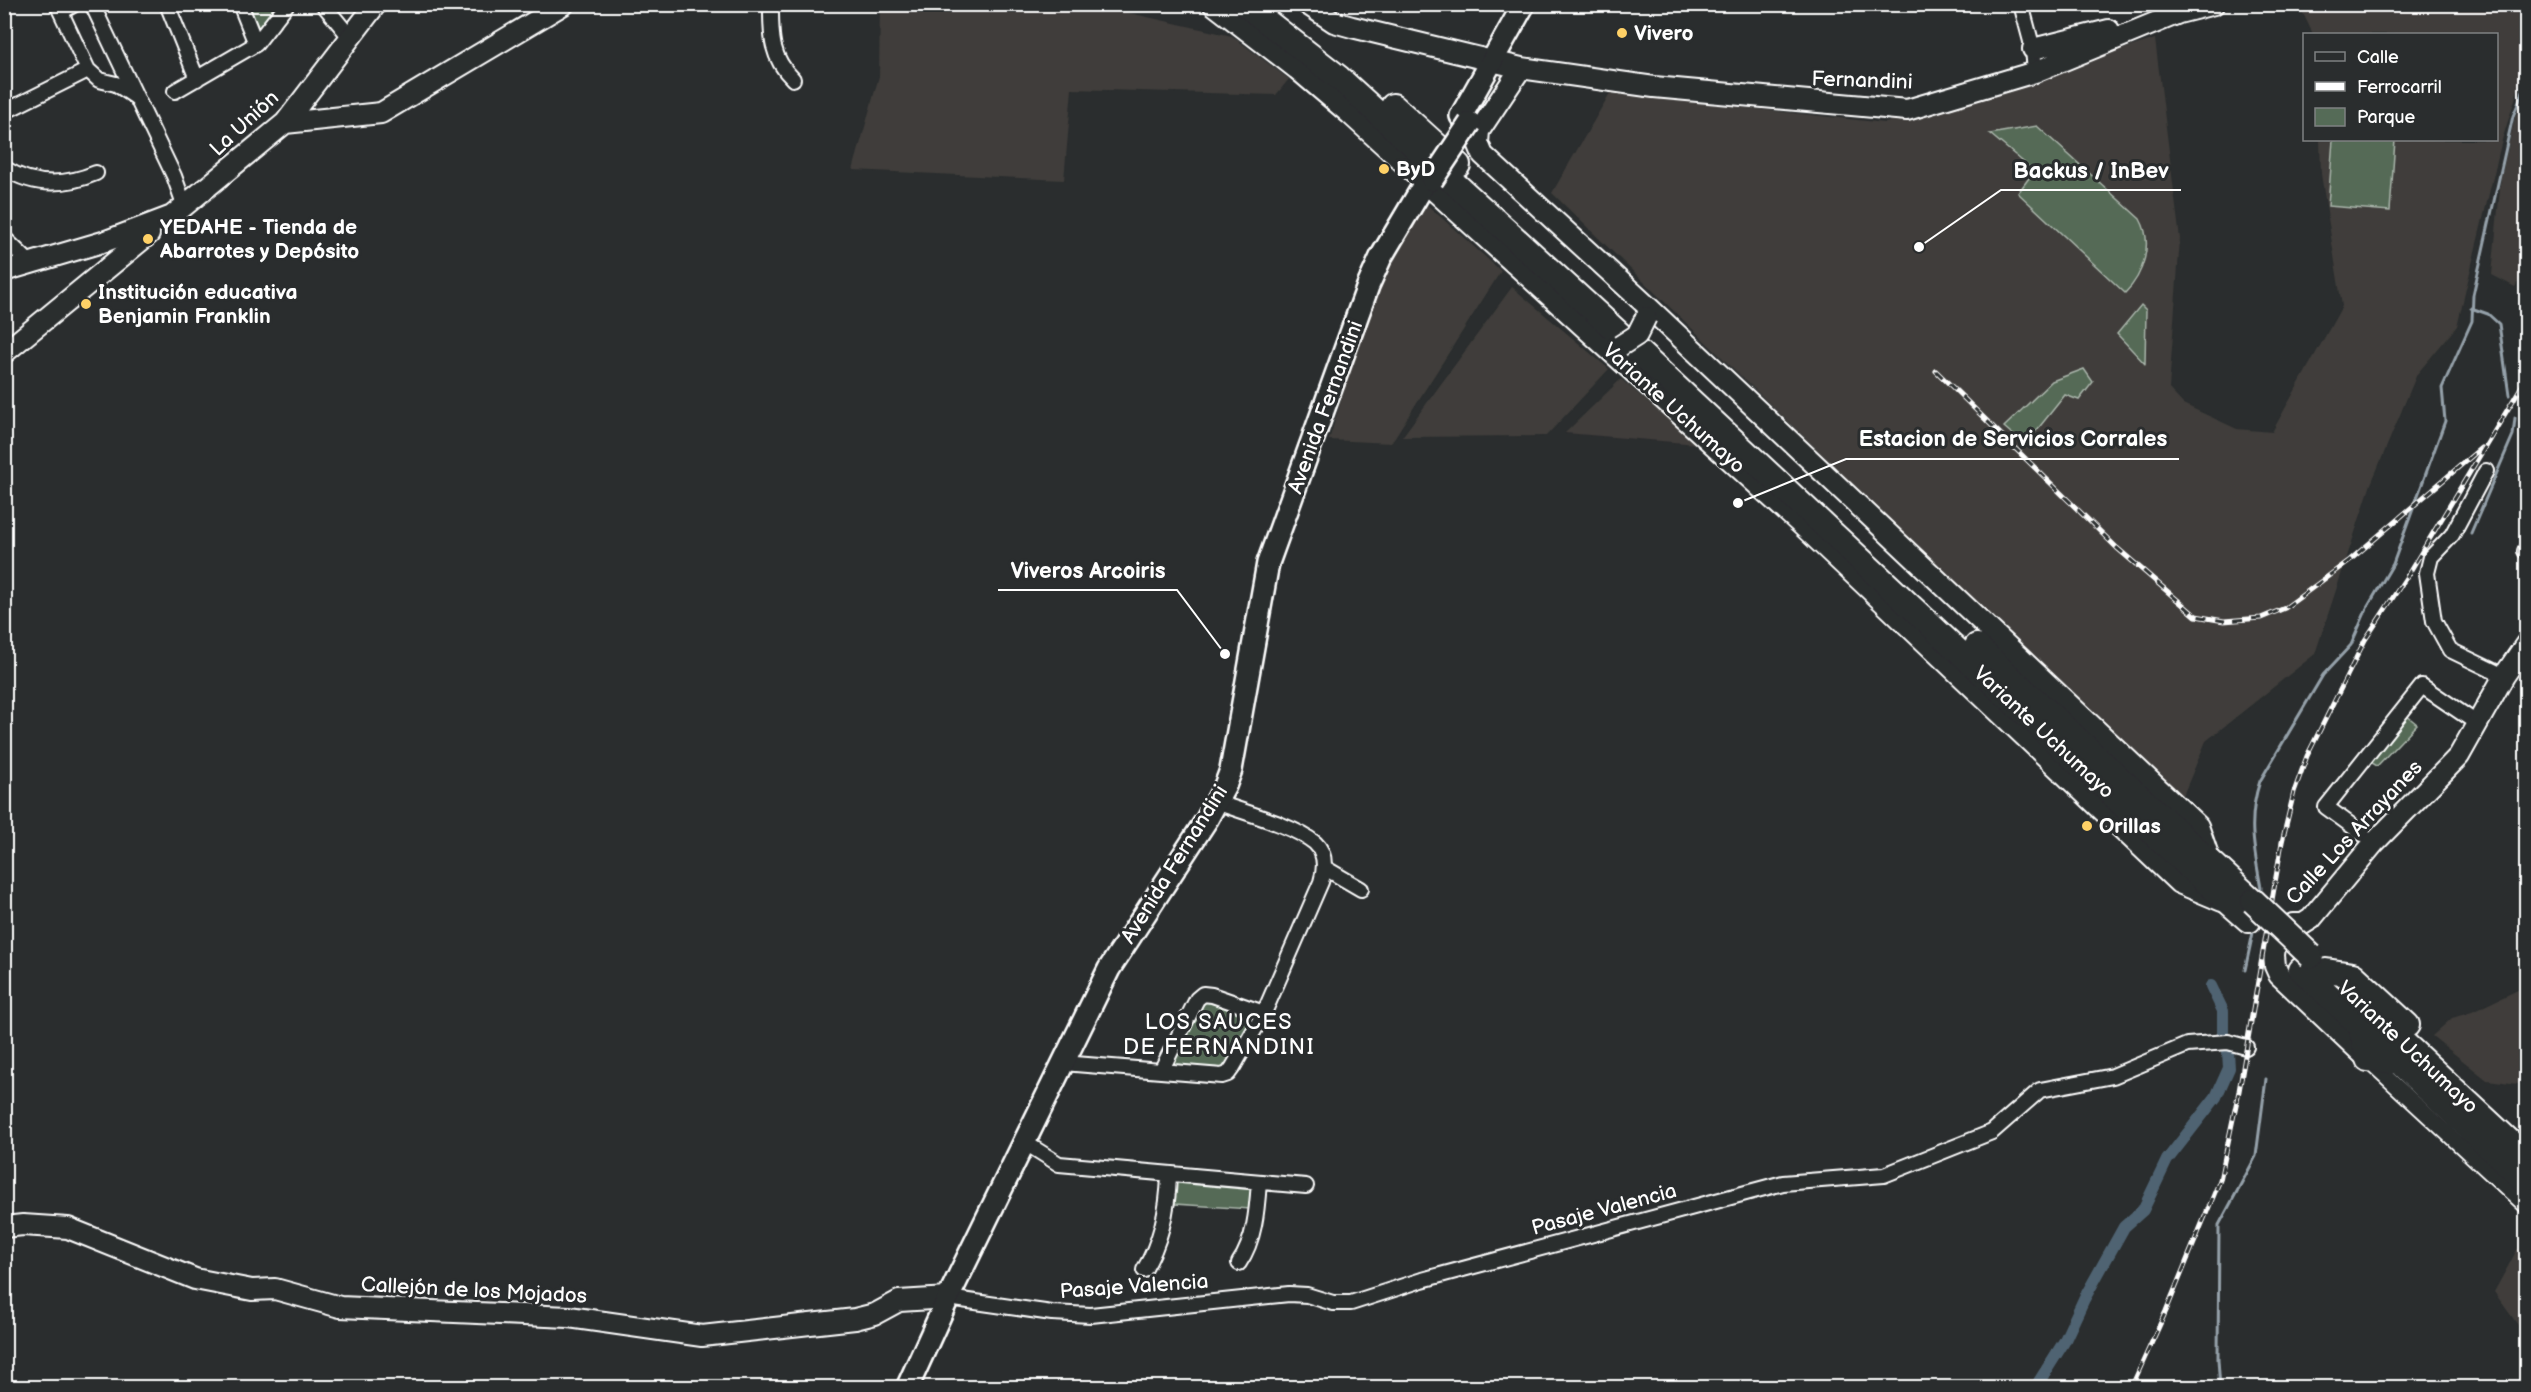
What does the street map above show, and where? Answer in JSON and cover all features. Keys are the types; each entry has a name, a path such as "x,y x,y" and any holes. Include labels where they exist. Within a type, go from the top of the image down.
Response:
{"highway":[{"name":"Variante Uchumayo","path":"1244,4 1339,78 2244,908 2399,1062 2526,1182"},
{"name":"Variante Uchumayo","path":"1268,4 1346,65 1426,135 2211,863 2244,908"},
{"name":"Variante Uchumayo","path":"2304,968 2526,1157"},
{"path":"2304,968 2354,975 2526,1137"},
{"path":"2359,1023 2368,1059 2399,1062"}],"main road":[{"name":"La Unión","path":"4,271 148,226 172,216 285,123 376,4"},
{"path":"285,123 381,112 564,4"},
{"path":"1195,4 1217,6"},
{"path":"1307,4 1334,22 1506,64 1506,34 1524,4"},
{"name":"Fernandini","path":"1506,64 1654,87 1907,110 2035,72 2179,13 2214,4"},
{"name":"Variante Uchumayo","path":"1217,6 1427,179 1613,346 2179,883 2244,908"},
{"path":"2033,49 2179,13"},
{"name":"Variante Uchumayo","path":"1506,64 1479,131 1479,149 1646,310 2198,826 2211,863"},
{"name":"Avenida Fernandini","path":"907,1388 948,1298 1109,969 1216,802 1231,770 1268,563 1368,286 1381,257 1427,179 1465,120 1506,64"},
{"path":"4,353 149,234 148,226"},
{"path":"1613,346 1637,334 1646,310"},
{"name":"Calle Los Arrayanes","path":"2304,968 2274,955 2282,930 2293,924 2303,924 2311,919 2374,843 2459,756 2504,676 2526,644"},
{"path":"2304,968 2368,1059"},
{"name":"Callejón de los Mojados","path":"4,1227 23,1225 68,1228 195,1279 252,1290 275,1289 340,1307 569,1317 702,1336 855,1319 875,1314 899,1301 948,1298"}],"street":[{"path":"75,4 59,8 88,70 99,80 116,84 137,98"},
{"path":"92,4 174,176 184,207"},
{"path":"166,4 197,79"},
{"path":"240,4 256,44"},
{"path":"175,91 256,44 287,4"},
{"path":"323,4 350,37"},
{"path":"771,4 771,41 783,69 793,79"},
{"path":"2021,4 2033,49 2035,72"},
{"path":"4,112 88,70"},
{"path":"4,168 31,181 51,183 79,180 96,173"},
{"path":"4,238 31,264"},
{"path":"2486,471 2452,535 2431,557 2427,573 2434,621 2450,650 2504,676"},
{"path":"2362,834 2326,807 2422,686 2478,724"},
{"path":"1063,1063 1222,1076 1228,1074 1264,1013 1321,882 1325,868 1323,856 1316,844 1294,832 1216,802"},
{"path":"1325,868 1361,889"},
{"path":"1161,1071 1197,999 1203,994 1264,1013"},
{"name":"Pasaje Valencia","path":"948,1298 1052,1313 1091,1315 1299,1293 1333,1303 1351,1303 1422,1280 1783,1183 1884,1175 1992,1132 2040,1090 2114,1076 2187,1045 2228,1042 2246,1047"},
{"path":"2368,1059 2526,1206"},
{"path":"1024,1142 1059,1164 1306,1186"},
{"path":"1144,1270 1150,1261 1168,1207 1169,1175"},
{"path":"1239,1263 1245,1255 1257,1213 1259,1182"}],"shaded area":[{"path":"880,5 1094,5 1232,36 1289,79 1276,95 1072,89 1064,180 853,170 879,76"},
{"path":"2299,5 2526,5 2526,65 2502,140 2457,326 2417,374 2371,484 2315,654 2206,741 2182,798 2063,688 1552,193 1610,93 1885,123 2155,39 2180,239 2169,389 2183,404 2237,429 2272,432 2342,306 2321,174 2320,141 2498,141 2498,33 2313,33"},
{"path":"2526,91 2526,269 2515,287 2492,275 2501,177 2515,117"},
{"path":"1424,202 1501,271 1391,443 1329,440 1379,274"},
{"path":"1512,287 1609,369 1546,436 1402,437"},
{"path":"1621,379 1697,444 1565,433"},
{"path":"2526,986 2526,1085 2487,1080 2432,1036 2452,1018 2472,1012"},
{"path":"2518,1248 2526,1259 2526,1336 2494,1292"}],"green space":[{"path":"249,5 283,5 260,32"},
{"path":"2037,126 2140,219 2146,239 2144,259 2137,277 2125,293 2018,193 2034,171 1990,134"},
{"path":"2333,141 2395,141 2390,211 2328,206"},
{"path":"2141,305 2146,310 2145,364 2117,334"},
{"path":"2084,369 2093,382 2079,400 2065,395 2025,445 2004,427 2052,381"},
{"path":"2406,715 2417,724 2377,766 2369,761"},
{"path":"1206,999 1254,1016 1227,1069 1175,1065 1172,1059"},
{"path":"1176,1181 1252,1186 1250,1209 1175,1204"}],"waterway":[{"path":"2260,895 2253,834 2254,809 2260,781 2323,675 2351,645 2367,608 2393,564 2445,421 2442,388 2472,321 2473,295 2513,116 2526,85"},
{"path":"2471,308 2488,314 2499,324 2509,395"},
{"path":"2471,533 2513,435 2515,418"},
{"path":"2245,970 2254,928"},
{"path":"2211,986 2223,1011 2223,1034"},
{"path":"2035,1388 2064,1342 2084,1299 2124,1227 2143,1210 2167,1160 2216,1097 2229,1068 2228,1052"},
{"path":"2220,1388 2218,1359 2219,1225 2256,1156 2266,1079"}],"railway":[{"path":"1936,371 2117,548 2196,616 2224,621 2261,618 2285,608 2350,560 2481,448"},
{"path":"2131,1388 2166,1311 2220,1180 2239,1091 2282,842 2294,792 2307,756 2365,640 2409,573 2526,379"}],"place":[{"name":"Vivero","path":"1622,33"},
{"name":"ByD","path":"1384,169"},
{"name":"YEDAHE - Tienda de Abarrotes y Depósito","path":"148,239"},
{"name":"Backus / InBev","path":"1919,247"},
{"name":"Institución educativa Benjamin Franklin","path":"86,304"},
{"name":"Estacion de Servicios Corrales","path":"1738,503"},
{"name":"Viveros Arcoiris","path":"1225,654"},
{"name":"Orillas","path":"2087,826"}],"district":[{"name":"LOS SAUCES DE FERNANDINI","path":"1219,1034"}]}
